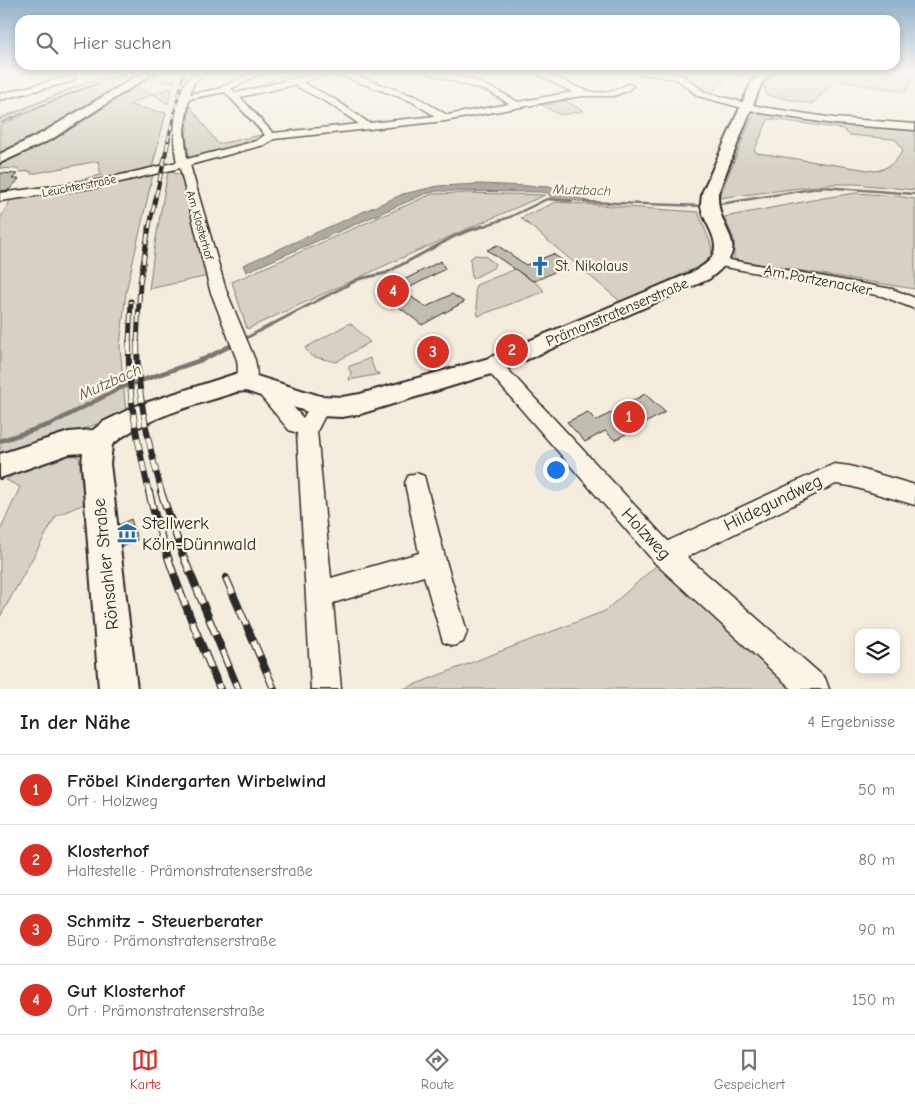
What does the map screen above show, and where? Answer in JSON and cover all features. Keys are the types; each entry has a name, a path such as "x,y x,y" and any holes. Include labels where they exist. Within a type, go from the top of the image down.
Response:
{"main road":[{"path":"0,159 48,136 99,104"},
{"path":"719,262 724,254 725,246 710,208 719,171 748,106"},
{"name":"Prämonstratenserstraße","path":"256,385 320,406 342,407 360,404 492,365 702,275 719,262"},
{"path":"0,466 69,443 101,440 110,430 133,418 235,383 256,385"},
{"name":"Rönsahler Straße","path":"101,440 96,464 118,689"}],"street":[{"name":"Am Klosterhof","path":"184,104 179,137 183,164 187,171 221,296 256,385"},
{"path":"242,104 271,136"},
{"path":"336,104 354,115 368,127"},
{"path":"423,104 445,118"},
{"name":"Leuchterstraße","path":"0,197 54,191 157,170 260,143 271,136 445,118 522,104"},
{"path":"741,104 834,121 915,127"},
{"name":"Am Portzenacker","path":"719,262 886,292 915,304"},
{"name":"Holzweg","path":"492,365 664,555 814,689"},
{"path":"256,385 296,424 308,428"},
{"path":"320,406 308,428 326,689"},
{"name":"Hildegundweg","path":"664,555 834,474 850,476 915,495"},
{"path":"416,483 433,561 452,632"},
{"path":"320,594 433,561"}],"shaded area":[{"path":"33,104 37,104 0,120 0,118"},
{"path":"47,104 94,104 42,136 0,155 0,125"},
{"path":"107,104 131,104 129,105 166,113 152,168 55,189 29,191 101,175 98,161 31,174 31,171 20,172 17,169 0,168 0,164 51,140"},
{"path":"540,104 571,104 584,111 560,115"},
{"path":"190,106 218,144 266,134 263,140 189,158 186,136"},
{"path":"757,112 841,125 915,131 915,190 856,184 833,184 719,198 751,119","holes":["771,119 843,129 849,135 896,140 903,150 892,164 875,171 754,151 768,120"]},
{"path":"168,171 181,175 208,276 149,289 155,244"},
{"path":"153,174 126,292 120,347 126,413 0,460 0,219 13,199 54,194"},
{"path":"479,184 552,187 589,202 552,199 548,193 540,192 437,191 425,194 246,272 243,265 403,194 438,186"},
{"path":"856,193 915,199 915,289 734,260 734,239 724,217"},
{"path":"432,194 545,195 247,329 232,282"},
{"path":"556,202 698,212 711,244 713,260 621,302 521,218"},
{"path":"475,255 485,256 495,264 493,268 472,279 470,259"},
{"path":"518,268 521,274 528,276 543,289 543,292 478,316 476,285"},
{"path":"350,323 370,342 336,362 311,356 305,348"},
{"path":"370,358 375,372 380,374 349,380 351,372 348,368"},
{"path":"66,453 79,457 84,504 56,516 0,617 0,531 20,487 6,480 30,464"},
{"path":"657,565 794,689 403,689 605,611"}],"building":[{"path":"0,173 17,174 12,179 19,179 9,190 0,191"},
{"name":"St. Nikolaus","path":"497,245 526,265 553,254 569,265 535,281 531,280 487,250"},
{"path":"441,261 445,269 403,291 426,307 452,294 464,302 422,325 380,292"},
{"path":"645,394 665,412 615,440 605,431 585,442 567,422 588,412 596,421"},
{"name":"Stellwerk Köln-Dünnwald","path":"131,519 137,540 122,547 119,525"}],"waterway":[{"name":"Mutzbach","path":"714,205 824,187 915,194"},
{"name":"Mutzbach","path":"478,228 510,217 547,199 572,201"},
{"name":"Mutzbach","path":"584,202 705,206"},
{"name":"Mutzbach","path":"248,337 359,279 386,273 457,235 482,226"},
{"name":"Mutzbach","path":"0,441 51,424 120,388 204,359 230,346"}],"tram line":[{"path":"0,123 44,104"}],"railway":[{"path":"168,140 176,104"},
{"path":"149,228 169,138"},
{"path":"137,343 140,283 149,226"},
{"path":"129,343 131,301"},
{"path":"129,343 130,380 137,437 149,493"},
{"path":"137,343 137,361 144,418 162,493"},
{"path":"149,492 171,567 220,689"},
{"path":"161,492 182,553 238,689"},
{"path":"226,578 274,689"}],"place":[{"name":"St. Nikolaus","path":"540,266"},
{"name":"Gut Klosterhof","path":"393,291"},
{"name":"Klosterhof","path":"512,350"},
{"name":"Schmitz - Steuerberater","path":"433,352"},
{"name":"Fröbel Kindergarten Wirbelwind","path":"629,417"},
{"name":"Stellwerk Köln-Dünnwald","path":"127,533"}]}
